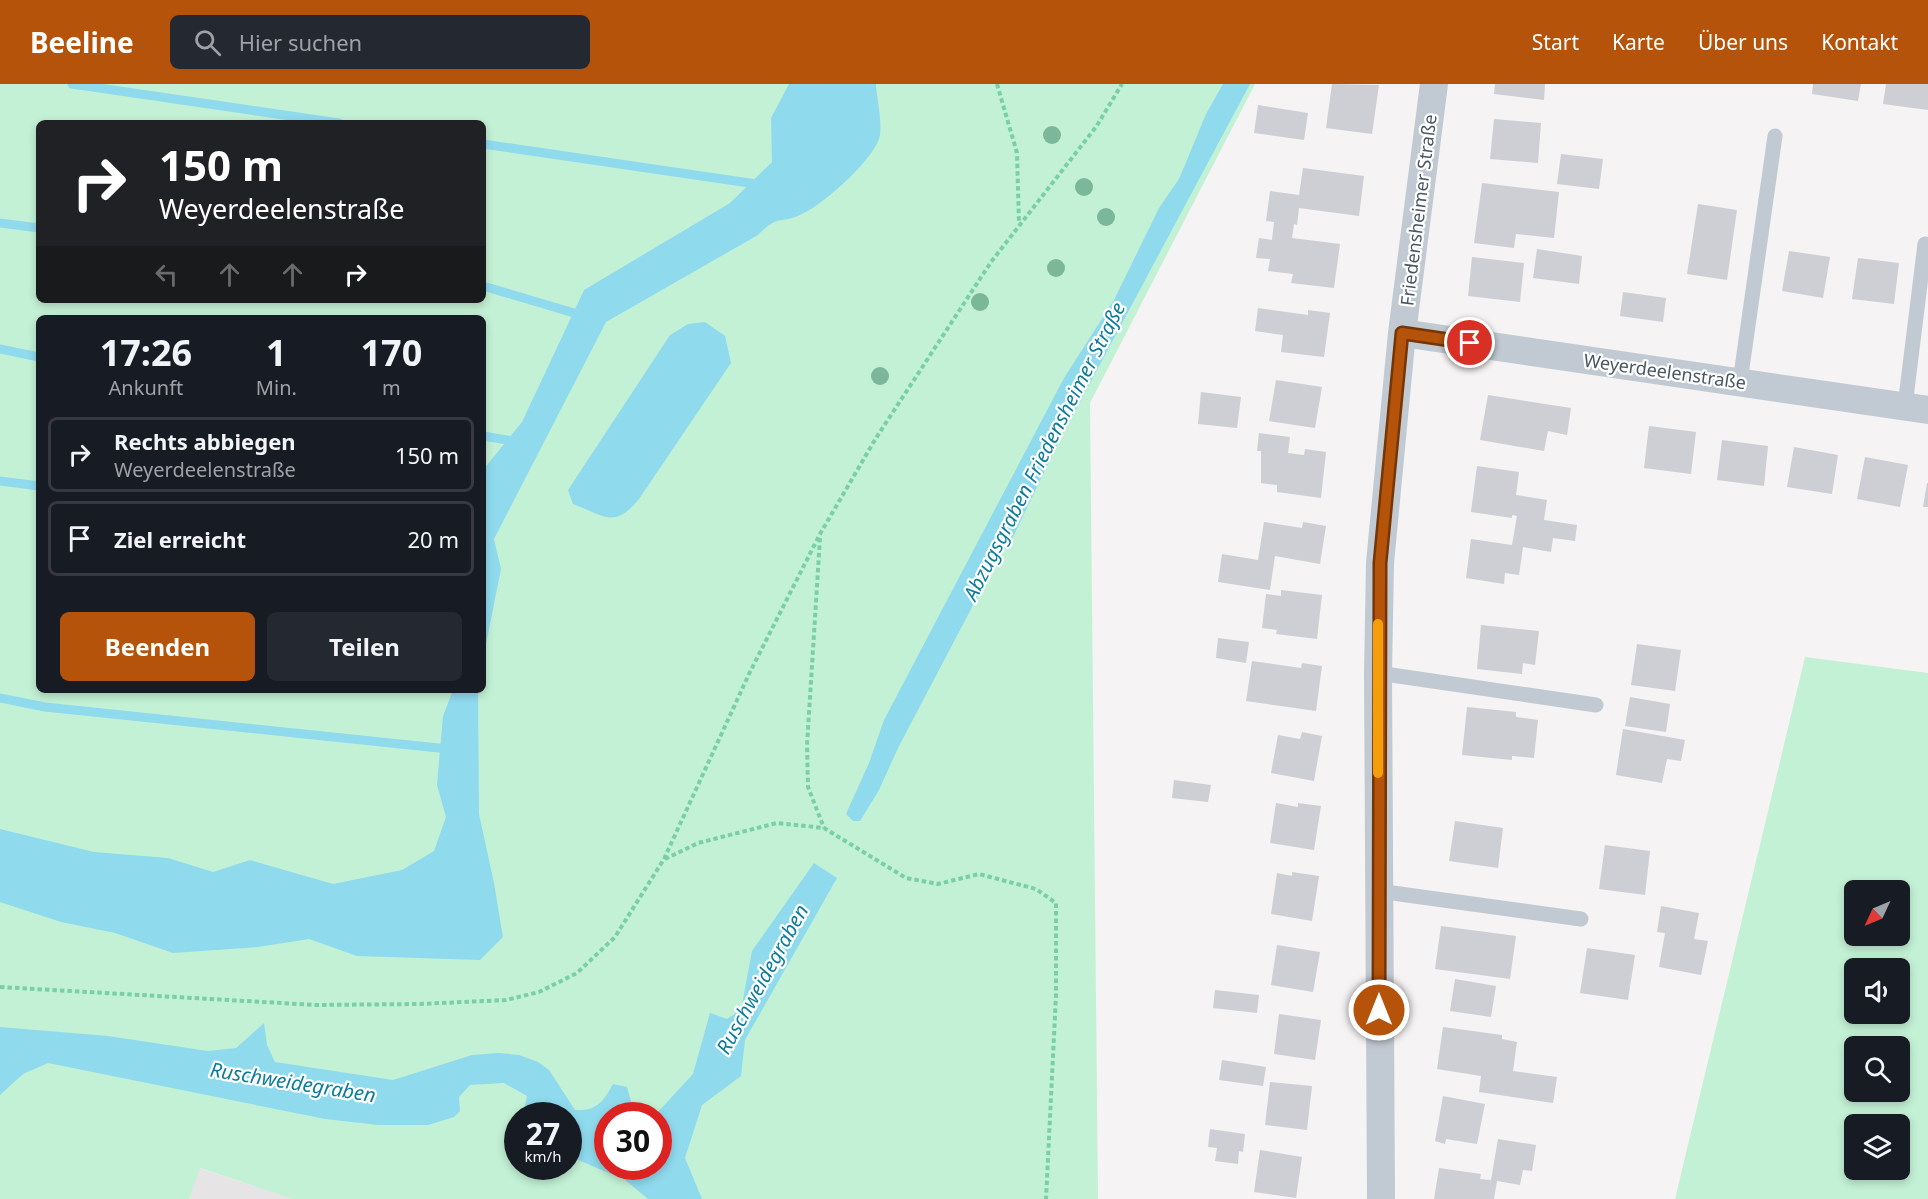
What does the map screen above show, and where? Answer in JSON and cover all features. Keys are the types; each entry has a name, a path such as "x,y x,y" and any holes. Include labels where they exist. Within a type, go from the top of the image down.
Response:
{"street":[{"name":"Friedensheimer Straße","path":"1381,1199 1378,891 1380,563 1402,333 1434,84"},
{"name":"Weyerdeelenstraße","path":"1402,333 1917,408"}],"lane":[{"path":"1740,382 1775,136"},
{"path":"1917,408 1925,244"},
{"path":"1378,673 1596,705"},
{"path":"1378,891 1581,919"}],"path":[{"path":"997,84 1017,153 1019,225"},
{"path":"0,987 316,1005 506,1000 539,992 577,972 615,937 664,859 749,674 820,534 876,438 954,317 1019,225 1091,135 1122,84"},
{"path":"820,534 807,745 808,787 824,828"},
{"path":"664,859 698,843 777,823 824,828 906,878 938,884 979,874 1036,889 1056,903 1056,995 1046,1199"}],"shaded area":[{"path":"199,1168 292,1199 189,1199"}],"green space":[{"path":"0,84 1255,84 1090,403 1098,1199 292,1199 200,1168 189,1199 0,1199"},
{"path":"1805,657 1928,673 1928,1199 1675,1199"}],"water":[{"path":"789,84 876,84 880,135 869,156 835,191 811,209 795,217 771,224 758,235 606,322 494,539 501,569 486,644 486,466 522,422 584,290 730,203 772,162 771,118"},
{"name":"Abzugsgraben Friedensheimer Straße","path":"1223,84 1250,84 1059,441 1013,537 990,573 898,748 879,790 860,821 853,821 846,814 869,763 884,720 1064,378 1114,300 1159,208 1179,179 1206,114"},
{"path":"705,322 725,336 731,363 639,499 631,508 616,517 601,516 573,504 568,490 670,335 688,324"},
{"path":"452,693 478,693 479,814 503,937 480,960 357,956 309,939 258,947 173,953 115,933 61,922 0,902 0,829 94,852 168,858 213,872 250,860 333,884 402,870 434,851 446,817 437,785 443,716"},
{"name":"Ruschweidegraben","path":"814,863 837,878 745,1040 741,1076 702,1105 685,1158 702,1199 648,1199 625,1180 672,1180 672,1102 667,1102 693,1074 710,1013 727,1019 741,1010 752,951"},
{"name":"Ruschweidegraben","path":"264,1023 267,1045 275,1062 393,1080 472,1055 499,1053 519,1055 538,1062 549,1070 570,1102 526,1102 527,1096 504,1083 470,1085 459,1097 460,1111 454,1117 428,1125 378,1125 325,1119 48,1063 23,1074 0,1095 0,1027 108,1036 208,1051 236,1048"},
{"path":"613,1084 627,1087 631,1102 600,1102"},
{"path":"594,1107 594,1167 582,1162 582,1110"}],"building":[{"path":"1332,84 1379,85 1372,134 1326,128"},
{"path":"1495,84 1545,84 1544,100 1494,94"},
{"path":"1813,84 1861,84 1858,101 1812,94"},
{"path":"1886,84 1928,84 1928,110 1883,104"},
{"path":"1258,105 1308,113 1304,140 1254,133"},
{"path":"1494,119 1541,123 1538,163 1490,159"},
{"path":"1561,154 1603,159 1599,189 1557,184"},
{"path":"1303,168 1364,176 1359,216 1299,208 1297,225 1294,224 1292,238 1340,244 1334,288 1291,283 1293,274 1268,271 1270,259 1256,258 1259,238 1272,240 1274,222 1266,221 1270,191 1299,195"},
{"path":"1482,183 1559,192 1554,238 1516,234 1514,248 1474,243"},
{"path":"1698,204 1737,210 1727,280 1687,274"},
{"path":"1537,249 1582,256 1579,284 1533,278"},
{"path":"1789,251 1830,257 1823,298 1782,291"},
{"path":"1472,257 1524,263 1520,302 1468,296"},
{"path":"1858,258 1899,263 1894,304 1852,299"},
{"path":"1623,292 1666,298 1663,322 1620,316"},
{"path":"1258,308 1308,315 1308,310 1330,313 1324,357 1281,352 1283,335 1255,331"},
{"path":"1276,380 1322,387 1315,428 1269,421"},
{"path":"1201,392 1241,397 1237,428 1198,424"},
{"path":"1488,395 1571,408 1567,435 1548,431 1544,451 1480,440"},
{"path":"1649,426 1696,432 1691,474 1644,468"},
{"path":"1259,433 1290,437 1288,453 1304,455 1305,449 1326,452 1321,498 1277,492 1277,485 1261,483 1261,451 1257,451"},
{"path":"1722,440 1768,446 1764,486 1717,480"},
{"path":"1794,447 1838,455 1832,494 1787,487"},
{"path":"1865,457 1908,465 1900,507 1857,499"},
{"path":"1477,466 1519,472 1516,495 1547,500 1544,520 1577,525 1575,541 1553,538 1551,552 1523,547 1519,575 1505,573 1504,584 1466,578 1471,539 1512,545 1517,516 1512,515 1512,518 1471,512"},
{"path":"1927,483 1928,507 1923,507"},
{"path":"1264,522 1302,528 1303,522 1326,526 1320,564 1275,556 1270,590 1218,582 1222,554 1258,560"},
{"path":"1281,590 1322,595 1317,639 1276,634 1277,630 1262,628 1266,594 1281,596"},
{"path":"1481,625 1539,631 1535,665 1523,663 1522,674 1477,669"},
{"path":"1218,638 1249,642 1246,663 1216,658"},
{"path":"1637,644 1681,650 1675,691 1631,685"},
{"path":"1252,661 1301,668 1302,663 1322,666 1316,711 1246,701"},
{"path":"1630,697 1670,704 1666,732 1625,726"},
{"path":"1467,707 1516,712 1516,717 1538,720 1534,758 1512,756 1512,760 1462,755"},
{"path":"1623,729 1685,740 1681,761 1667,759 1662,783 1616,775"},
{"path":"1302,732 1322,736 1314,781 1271,773 1278,735 1300,739"},
{"path":"1174,780 1211,785 1208,802 1172,798"},
{"path":"1276,803 1298,807 1298,803 1321,806 1314,850 1270,843"},
{"path":"1455,821 1503,828 1498,868 1449,861"},
{"path":"1605,845 1650,851 1645,895 1599,889"},
{"path":"1292,872 1319,876 1312,921 1271,914 1277,873 1292,876"},
{"path":"1661,906 1699,913 1694,939 1708,941 1701,975 1659,967 1665,933 1657,932"},
{"path":"1441,926 1516,936 1510,979 1435,969"},
{"path":"1277,945 1320,952 1313,992 1271,985"},
{"path":"1587,948 1635,955 1628,1000 1580,993"},
{"path":"1455,979 1496,986 1491,1017 1450,1011"},
{"path":"1215,990 1259,995 1257,1013 1213,1008"},
{"path":"1279,1014 1321,1020 1315,1060 1274,1054"},
{"path":"1443,1027 1502,1035 1502,1039 1517,1042 1513,1071 1557,1077 1553,1103 1479,1092 1481,1076 1437,1069"},
{"path":"1222,1060 1266,1067 1263,1086 1219,1080"},
{"path":"1270,1082 1312,1086 1307,1130 1265,1125"},
{"path":"1443,1096 1485,1104 1477,1144 1446,1139 1445,1144 1435,1141"},
{"path":"1210,1129 1245,1134 1243,1152 1239,1151 1238,1164 1215,1161 1217,1148 1208,1147"},
{"path":"1498,1139 1536,1145 1532,1171 1523,1170 1520,1185 1497,1181 1494,1199 1434,1199 1439,1168 1481,1174 1480,1179 1491,1180"},
{"path":"1260,1150 1302,1157 1296,1198 1254,1192"}],"waterway":[{"path":"72,84 318,120"},
{"path":"486,144 763,185"},
{"path":"0,223 36,228"},
{"path":"486,287 584,316"},
{"path":"0,349 36,356"},
{"path":"486,436 519,442"},
{"path":"0,481 36,486"},
{"path":"0,698 45,707 448,749 449,747"}],"slow traffic":[{"path":"1378,624 1378,773"}],"route":[{"path":"1379,1010 1380,563 1402,333 1470,343"}]}
